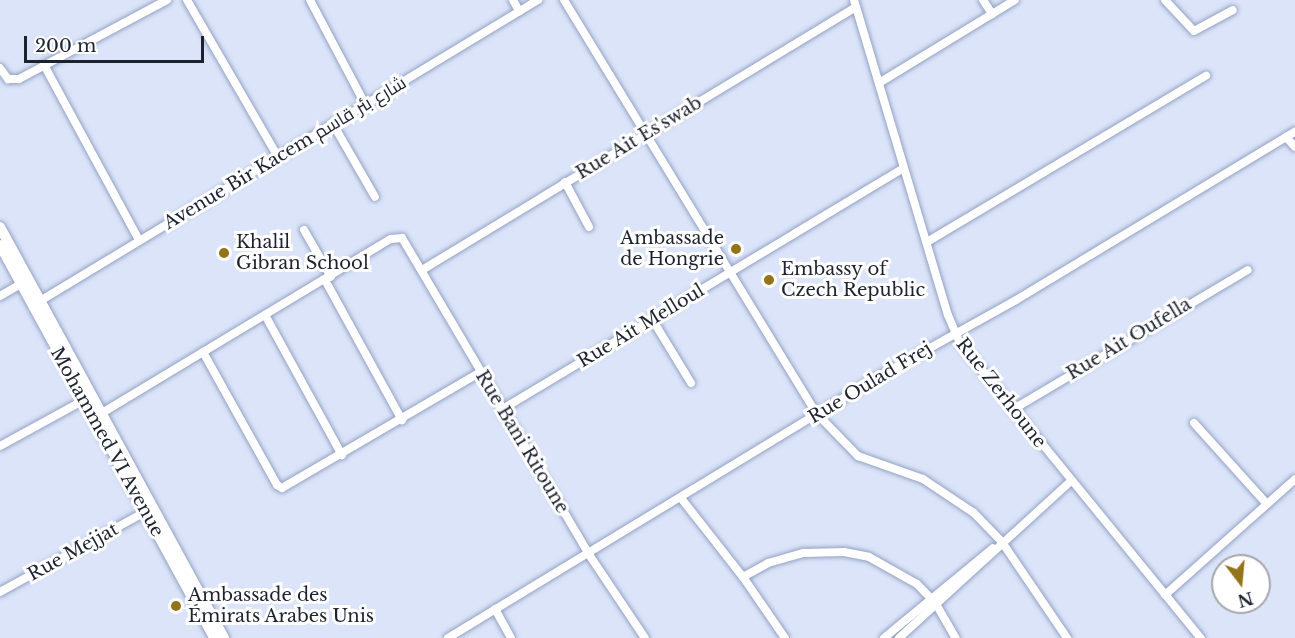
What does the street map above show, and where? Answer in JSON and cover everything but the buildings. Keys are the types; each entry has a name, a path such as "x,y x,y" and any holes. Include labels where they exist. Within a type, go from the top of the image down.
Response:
{"main road":[{"path":"0,226 36,303 102,413 224,638"},
{"name":"Mohammed VI Avenue","path":"0,245 21,284 36,303 84,400 214,638"}],"street":[{"path":"0,68 11,81 167,0"},
{"path":"187,0 278,157"},
{"path":"310,0 365,104"},
{"path":"513,0 519,11"},
{"name":"Avenue Bir Kacem شارع بئر قاسم","path":"36,303 538,0"},
{"path":"564,0 817,414 858,456 945,490 974,513 1067,638"},
{"path":"983,0 992,14"},
{"path":"879,83 1015,0"},
{"path":"1165,0 1194,31 1233,10"},
{"name":"Rue Ait Es'swab","path":"422,270 646,134 855,3"},
{"name":"Rue Zerhoune","path":"855,3 956,334 1012,410 1201,638"},
{"path":"44,65 139,240"},
{"path":"927,242 1206,76"},
{"path":"333,124 375,197"},
{"name":"Rue Oulad Frej","path":"448,638 817,414 1295,132"},
{"path":"1286,137 1295,147"},
{"name":"Rue Ait Melloul","path":"501,410 904,168"},
{"path":"565,182 589,227"},
{"path":"304,230 402,420"},
{"name":"Rue Bani Ritoune","path":"328,278 391,239 406,242 501,410 588,553 645,638"},
{"name":"Rue Ait Oufella","path":"1012,410 1248,270"},
{"path":"102,413 328,278"},
{"path":"0,296 21,284"},
{"path":"265,315 342,455"},
{"path":"652,319 691,383"},
{"path":"203,352 280,487 289,486 479,373"},
{"path":"0,446 84,400"},
{"path":"1194,423 1267,504"},
{"path":"1165,595 1295,479"},
{"path":"884,638 934,601 1071,481"},
{"path":"681,498 743,577 785,638"},
{"name":"Rue Mejjat","path":"0,592 145,512"},
{"path":"743,577 785,556 844,552 888,564 934,601 956,638"},
{"path":"899,638 934,601"},
{"path":"495,609 511,638"}],"place":[{"name":"Ambassade de Hongrie","path":"736,249"},
{"name":"Khalil Gibran School","path":"224,253"},
{"name":"Embassy of Czech Republic","path":"769,280"},
{"name":"Ambassade des Émirats Arabes Unis","path":"176,606"}]}
